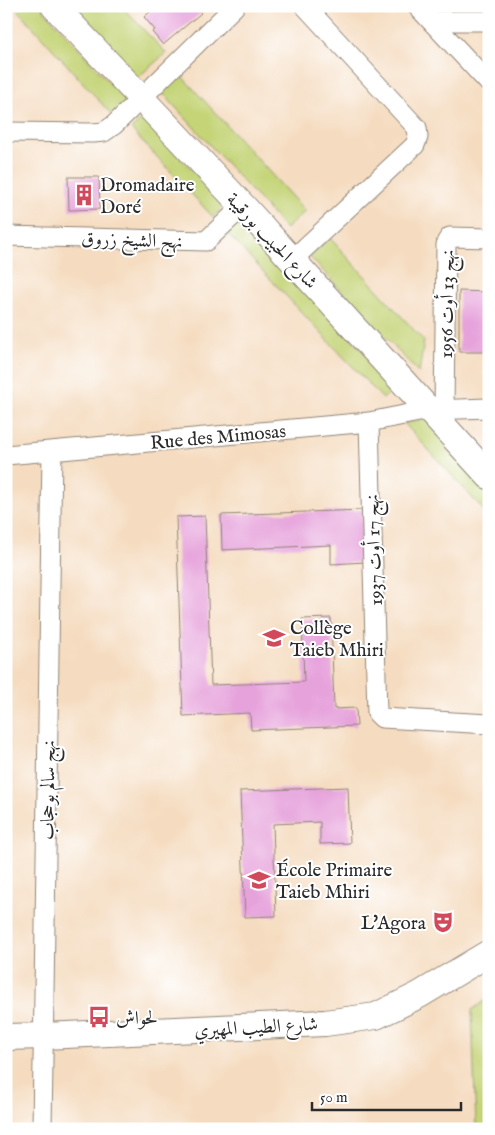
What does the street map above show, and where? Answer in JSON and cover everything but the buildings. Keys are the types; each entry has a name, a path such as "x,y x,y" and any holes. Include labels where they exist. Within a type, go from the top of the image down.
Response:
{"main road":[{"name":"شارع الحبيب بورقيبة","path":"54,6 292,260 437,410 489,476"},
{"name":"شارع الطيب المهيري","path":"6,1037 325,1023 376,1016 419,995 489,953"}],"street":[{"path":"6,132 92,134 104,132 114,126 235,6"},
{"path":"292,260 415,145 418,137 417,128 305,6"},
{"path":"417,6 489,82"},
{"path":"431,21 489,21"},
{"name":"نهج الشيخ زروق","path":"6,236 206,242 243,206"},
{"name":"نهج 13 أوت 1956","path":"437,410 447,241 450,237 489,238"},
{"name":"Rue des Mimosas","path":"6,455 369,422 437,410 489,408"},
{"name":"نهج 17 أوت 1937","path":"369,422 377,713 382,718 489,724"},
{"name":"نهج سالم بوحجاب","path":"42,1129 52,451"}],"green space":[{"path":"14,6 40,6 126,101 111,114"},
{"path":"71,6 121,6 166,53 137,78"},
{"path":"178,72 305,211 286,229 160,90"},
{"path":"143,118 225,205 213,217 131,129"},
{"path":"239,220 396,386 383,399 226,232"},
{"path":"330,238 424,341 419,373 310,257"},
{"path":"426,419 489,488 489,516 404,423"},
{"path":"489,998 489,1129 476,1129 472,1010"}],"place":[{"name":"Dromadaire Doré","path":"84,195"},
{"name":"Collège Taieb Mhiri","path":"274,638"},
{"name":"École Primaire Taieb Mhiri","path":"259,880"},
{"name":"L'Agora","path":"443,922"},
{"name":"لحواش","path":"99,1017"}]}
